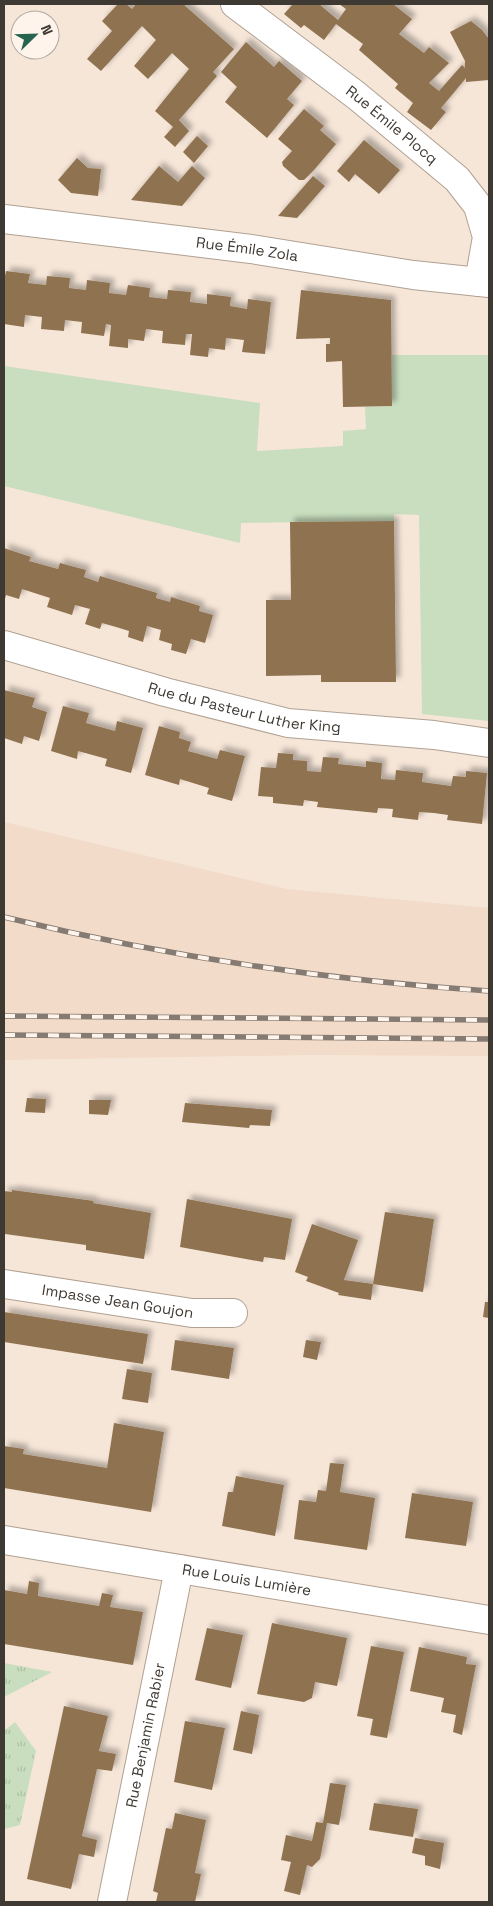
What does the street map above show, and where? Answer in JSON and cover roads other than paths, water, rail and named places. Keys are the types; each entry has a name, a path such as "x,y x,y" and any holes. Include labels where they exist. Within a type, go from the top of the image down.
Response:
{"street":[{"name":"Rue Émile Plocq","path":"235,4 357,96 457,179 478,206 487,236 484,283"},
{"name":"Rue Émile Zola","path":"4,219 251,249 413,275 484,283"},
{"name":"Rue du Pasteur Luther King","path":"4,645 165,692 288,723 434,735 489,743"},
{"name":"Impasse Jean Goujon","path":"4,1284 192,1313 233,1313"},
{"name":"Rue Louis Lumière","path":"4,1540 489,1620"},
{"name":"Rue Benjamin Rabier","path":"112,1902 179,1569"}],"railway":[{"path":"4,917 184,955 305,973 489,991"},
{"path":"4,1016 489,1020"},
{"path":"4,1035 489,1039"}]}
